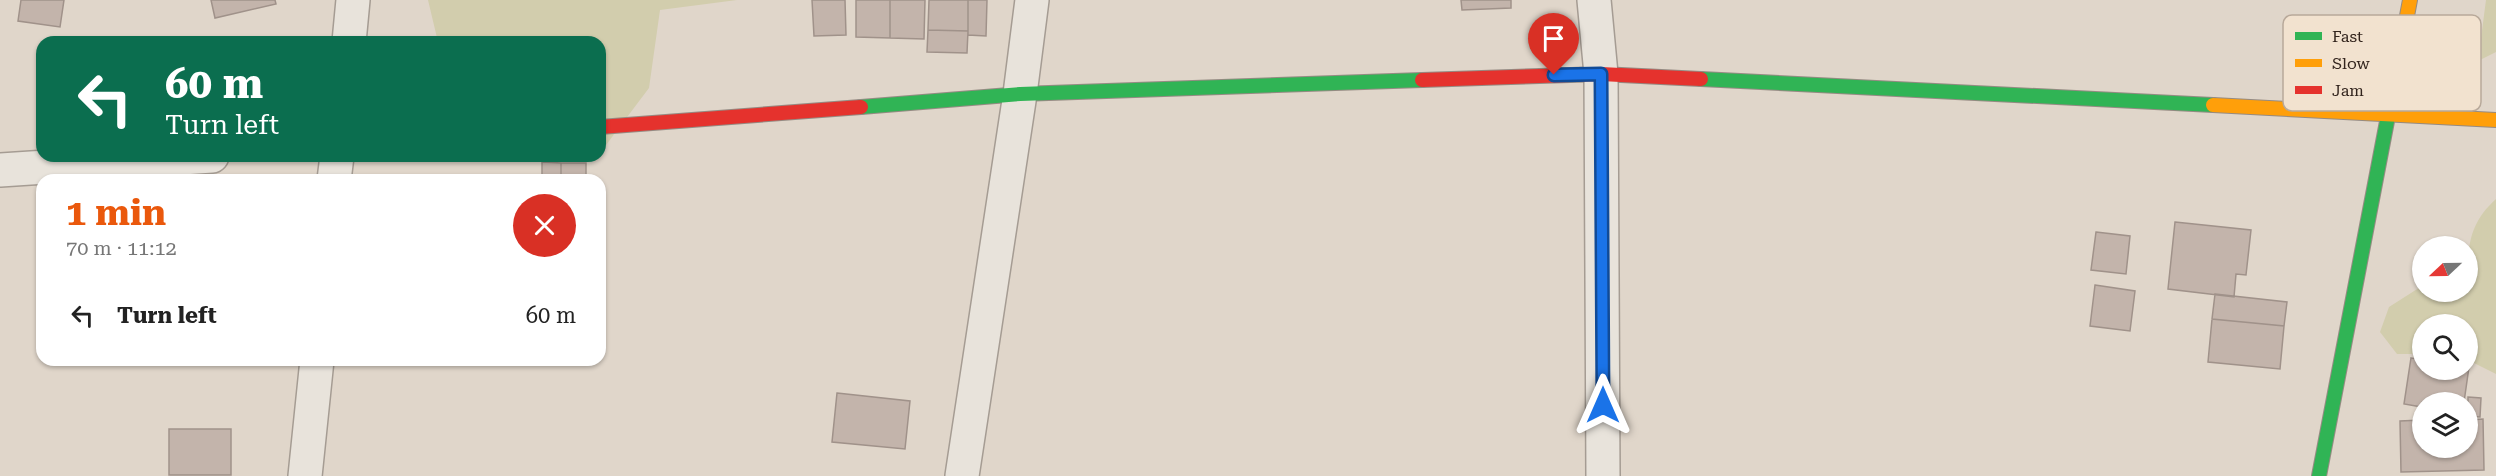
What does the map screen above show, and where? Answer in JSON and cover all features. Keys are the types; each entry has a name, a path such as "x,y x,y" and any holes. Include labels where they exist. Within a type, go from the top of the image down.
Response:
{"street":[{"path":"350,36 353,0"},
{"path":"962,476 1020,94 1032,0"},
{"path":"1594,0 1601,74 1603,476"},
{"path":"2407,15 2410,0"},
{"path":"606,127 1020,94 1601,74 2283,109"},
{"path":"2331,111 2496,120"},
{"path":"2319,476 2391,111"},
{"path":"0,170 121,162"},
{"path":"305,476 315,366"}],"shaded area":[{"path":"428,0 737,0 660,10 649,88 606,145 606,36 437,36"},
{"path":"2486,0 2496,0 2496,52 2481,60"},
{"path":"2496,199 2496,374 2478,365 2478,314 2412,314 2412,354 2397,354 2380,332 2389,307 2412,292 2412,302 2478,302 2478,236 2472,236 2486,209"}],"building":[{"path":"21,0 64,0 60,27 18,21"},
{"path":"211,0 275,0 276,4 215,18"},
{"path":"812,0 845,0 846,35 814,36"},
{"path":"856,0 890,0 890,38 856,37"},
{"path":"890,0 925,0 924,39 890,38"},
{"path":"929,0 968,0 968,31 928,30"},
{"path":"968,0 987,0 986,36 968,35"},
{"path":"1461,0 1511,0 1511,8 1462,10"},
{"path":"928,30 968,31 967,53 927,52"},
{"path":"542,162 561,163 561,174 542,174"},
{"path":"561,163 586,163 586,174 561,174"},
{"path":"2175,222 2251,230 2246,275 2236,274 2234,297 2168,289"},
{"path":"2096,232 2130,236 2126,274 2091,270"},
{"path":"2095,285 2135,291 2130,331 2090,326"},
{"path":"2215,294 2287,302 2284,326 2212,319"},
{"path":"2212,319 2284,326 2280,369 2208,362"},
{"path":"2411,358 2412,380 2467,380 2465,392 2412,392 2412,405 2404,404"},
{"path":"837,393 910,401 905,449 832,442"},
{"path":"2478,398 2481,398 2480,417 2478,417"},
{"path":"2478,419 2483,419 2484,470 2401,472 2400,421 2412,420 2412,458 2478,458"},
{"path":"169,429 231,429 231,475 169,475"}],"traffic: fast":[{"path":"1701,79 2213,105"},
{"path":"861,107 1020,94 1422,80"},
{"path":"2319,476 2389,111"}],"traffic: slow":[{"path":"2407,15 2410,0"},
{"path":"2213,105 2283,109"},
{"path":"2326,111 2496,120"}],"traffic: jam":[{"path":"1422,80 1601,74 1701,79"},
{"path":"606,127 861,107"}],"route":[{"path":"1554,75 1601,74 1603,405"}]}
